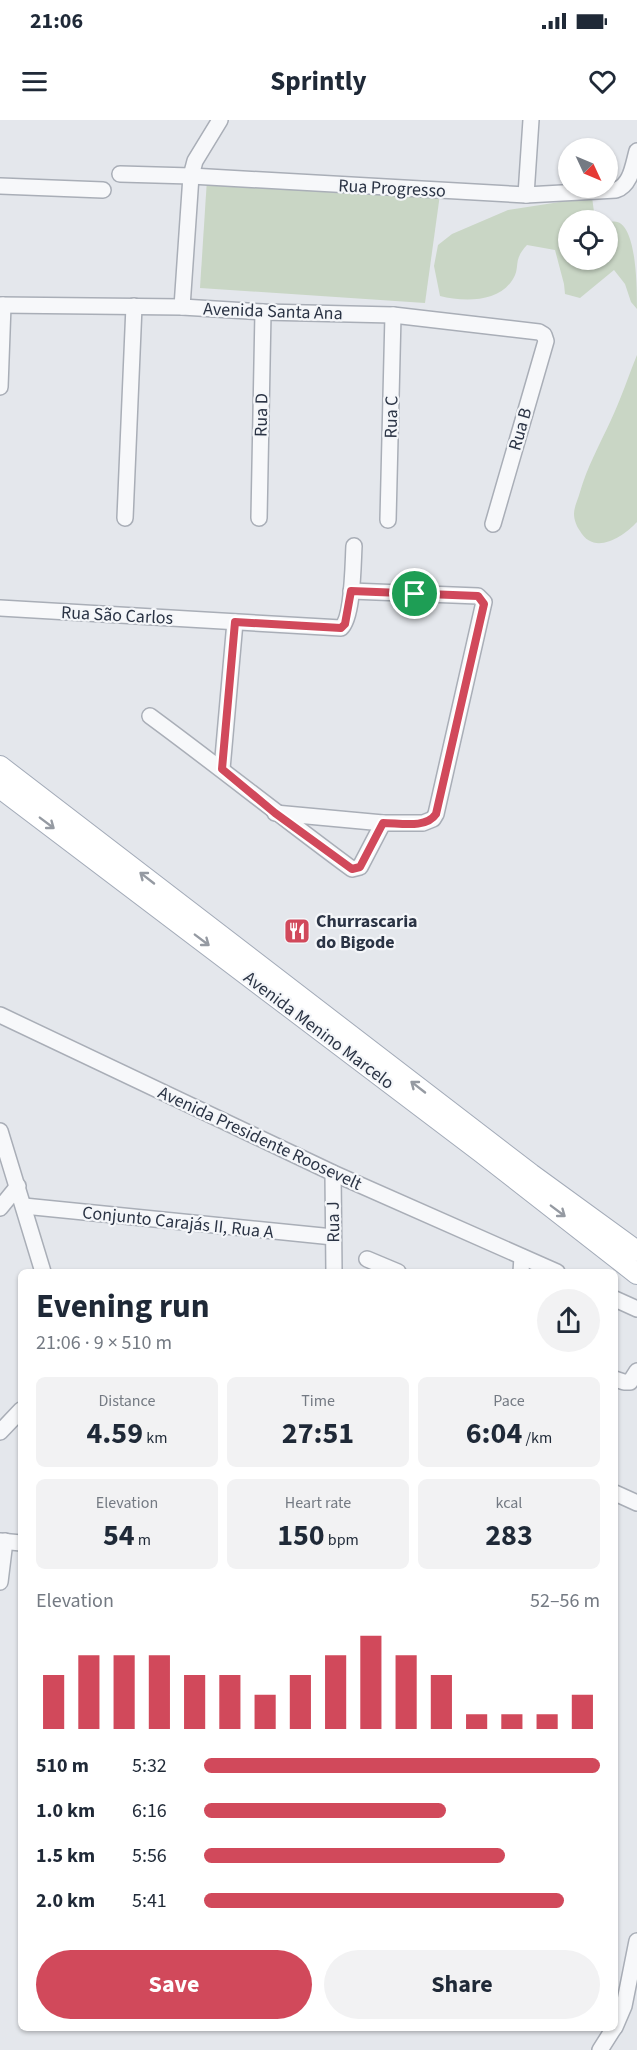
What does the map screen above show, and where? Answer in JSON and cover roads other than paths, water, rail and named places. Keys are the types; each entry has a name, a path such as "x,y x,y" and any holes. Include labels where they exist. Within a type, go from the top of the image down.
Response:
{"main road":[{"name":"Avenida Menino Marcelo","path":"0,766 531,1174 637,1251"},
{"name":"Avenida Menino Marcelo","path":"0,788 510,1174 637,1274"}],"street":[{"path":"182,307 191,176 195,161 220,120"},
{"path":"526,195 531,120"},
{"name":"Rua Progresso","path":"120,174 526,195 621,189 628,180 637,151"},
{"path":"0,186 103,190"},
{"path":"0,387 1,305"},
{"name":"Avenida Santa Ana","path":"1,305 182,307 263,312 393,315 539,332 543,335"},
{"path":"125,518 134,306"},
{"name":"Rua D","path":"259,518 263,312"},
{"name":"Rua C","path":"388,520 393,315"},
{"name":"Rua B","path":"493,524 546,341 543,335"},
{"path":"275,813 383,823 423,823 433,819 436,814 484,604 478,596 351,591 354,546"},
{"name":"Rua São Carlos","path":"0,608 339,628 344,627 351,591"},
{"path":"222,769 235,622"},
{"path":"150,716 222,769 275,813 352,869 360,867 383,823"},
{"name":"Avenida Presidente Roosevelt","path":"0,1015 522,1264 544,1269"},
{"path":"0,1131 42,1269"},
{"name":"Rua J","path":"333,1173 334,1269"},
{"path":"0,1208 18,1185"},
{"name":"Conjunto Carajás II, Rua A","path":"24,1206 333,1237"},
{"path":"368,1258 392,1269"},
{"path":"618,1300 637,1309"},
{"path":"618,1380 630,1382 637,1371"},
{"path":"618,1494 637,1503"},
{"path":"0,1582 3,1541 18,1543"},
{"path":"618,2020 624,2006 637,1941"},
{"path":"600,2050 612,2031"}],"place":[{"name":"Churrascaria do Bigode","path":"297,931"}]}
